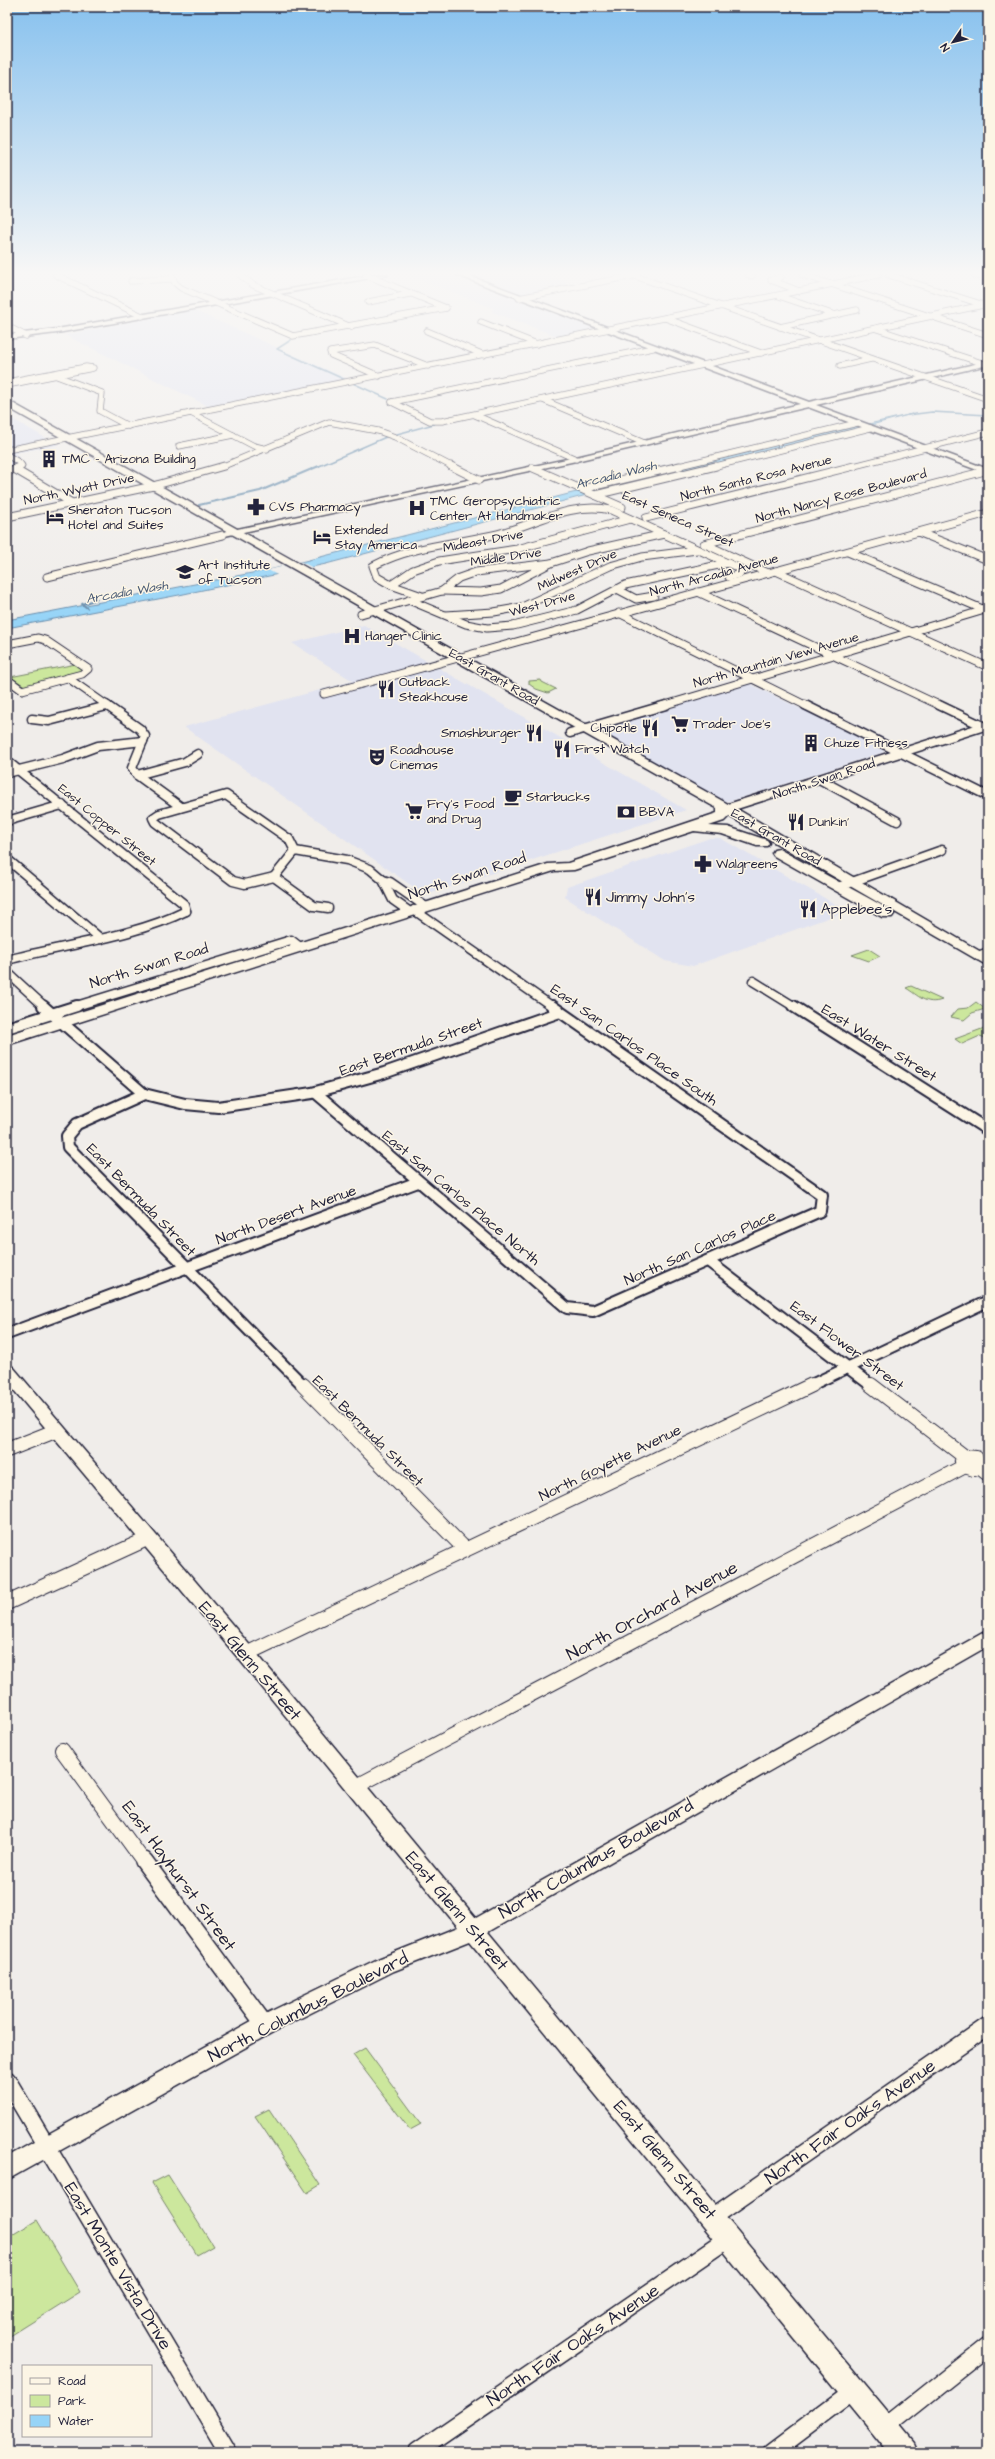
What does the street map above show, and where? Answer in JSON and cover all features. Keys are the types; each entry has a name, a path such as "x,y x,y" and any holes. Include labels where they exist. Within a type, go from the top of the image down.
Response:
{"main road":[{"name":"East Grant Road","path":"7,403 236,533 360,614 446,661 707,812 723,814 762,843 838,887 902,922 985,957"},
{"name":"East Grant Road","path":"7,412 139,489 278,567 304,571 375,610 584,729 723,814 853,881 985,957"},
{"path":"7,412 13,412 39,421"},
{"name":"North Swan Road","path":"7,1040 57,1018 300,947 553,867 569,867 683,830 723,814 821,780 985,726"},
{"name":"North Swan Road","path":"553,867 556,861 707,812"},
{"path":"683,830 706,828 723,830 762,843"}],"street":[{"path":"93,390 102,393 100,411 128,426"},
{"path":"7,450 309,390"},
{"path":"451,390 392,402 430,421 436,422 591,390"},
{"path":"767,390 986,471"},
{"path":"45,576 533,468 873,390"},
{"path":"963,390 988,399"},
{"path":"543,400 644,443"},
{"path":"191,413 233,435 265,448 274,450"},
{"path":"475,415 576,458"},
{"path":"152,486 211,470 301,433 335,422 378,431 395,437 479,480"},
{"name":"North Wyatt Drive","path":"7,517 216,473 310,435 335,422"},
{"path":"582,490 858,424"},
{"path":"594,495 869,428"},
{"name":"North Santa Rosa Avenue","path":"646,518 988,432"},
{"path":"301,433 310,435"},
{"path":"179,446 233,435"},
{"path":"7,455 20,463 21,467 7,472"},
{"path":"973,466 988,462"},
{"name":"East Seneca Street","path":"533,468 768,573"},
{"path":"16,470 72,503"},
{"name":"North Nancy Rose Boulevard","path":"704,544 986,471"},
{"path":"422,596 391,585 377,577 373,566 387,558 428,547 511,530 577,510 603,508 611,510 744,571 645,599 632,597 617,589"},
{"name":"North Arcadia Avenue","path":"324,694 392,676 436,662 460,658 619,613 988,513"},
{"name":"Mideast Drive","path":"391,585 413,570 439,561 517,549 630,519"},
{"path":"918,532 987,560"},
{"name":"Middle Drive","path":"442,591 481,592 500,589 551,563 588,551 664,534"},
{"name":"Midwest Drive","path":"441,615 486,613 520,607 546,598 610,566 637,559 698,550"},
{"path":"848,552 987,610"},
{"name":"Middle Drive","path":"442,591 459,578 476,572 551,563"},
{"name":"West Drive","path":"409,600 441,615 487,628 513,626 577,610 617,589 661,576 728,563"},
{"path":"776,571 988,667"},
{"path":"360,614 442,591"},
{"path":"698,592 985,726"},
{"name":"North Mountain View Avenue","path":"570,733 987,610"},
{"path":"619,613 988,796"},
{"path":"7,644 38,638 45,640 88,669 82,674 22,690 7,679"},
{"path":"68,678 140,729 145,736 132,768 137,775 181,807"},
{"path":"32,719 49,720 106,706"},
{"path":"7,773 63,759 98,746 120,742 143,741"},
{"path":"137,775 185,762 198,754"},
{"name":"East Copper Street","path":"7,761 184,904 190,912 101,939"},
{"path":"821,780 897,821"},
{"path":"226,795 289,839 295,851 274,876 245,884 233,882 153,820 156,815 226,795"},
{"path":"7,820 62,805"},
{"path":"838,887 942,850"},
{"path":"295,851 358,863 370,869 383,880 393,900 417,910"},
{"path":"7,859 101,939"},
{"path":"274,876 314,906 328,908"},
{"path":"383,880 390,882 417,910"},
{"name":"East San Carlos Place South","path":"417,910 822,1195 820,1212"},
{"path":"7,960 55,947 101,939"},
{"path":"7,972 144,1094"},
{"name":"East Water Street","path":"753,981 988,1130"},
{"name":"East Bermuda Street","path":"465,1550 68,1147 67,1136 77,1124 144,1094 173,1102 210,1107 245,1105 316,1094 363,1081 560,1012"},
{"name":"North Swan Road","path":"7,1028 57,1018"},
{"name":"East San Carlos Place North","path":"316,1094 567,1308 593,1311"},
{"name":"North Desert Avenue","path":"7,1334 418,1182"},
{"name":"North San Carlos Place","path":"593,1311 820,1212"},
{"name":"East Flower Street","path":"708,1261 977,1463"},
{"name":"North Goyette Avenue","path":"246,1654 988,1301"},
{"name":"East Glenn Street","path":"7,1371 147,1540 246,1654 906,2452"},
{"path":"7,1450 56,1430"},
{"name":"North Orchard Avenue","path":"355,1787 977,1463"},
{"path":"7,1603 147,1540"},
{"name":"North Columbus Boulevard","path":"7,2169 265,2025 386,1965 473,1930 988,1637"},
{"name":"East Hayhurst Street","path":"62,1750 265,2025"},
{"name":"North Fair Oaks Avenue","path":"713,2217 988,2026"},
{"name":"East Monte Vista Drive","path":"7,2080 228,2452"},
{"name":"North Fair Oaks Avenue","path":"417,2452 729,2238"},
{"path":"885,2428 988,2346"},
{"path":"773,2452 854,2391"}],"shaded area":[{"path":"175,390 292,390 208,406"},
{"path":"7,416 58,445 15,453 25,466 7,473"},
{"path":"364,625 686,810 425,895 184,727 353,681 292,643"},
{"path":"750,684 881,748 884,752 731,801 724,801 599,733 599,729"},
{"path":"710,838 720,838 847,911 693,966 665,961 565,897 567,887"}],"green space":[{"path":"76,664 83,671 25,686 10,677"},
{"path":"541,680 542,682 556,689 548,693 536,689 529,684 529,681"},
{"path":"869,949 880,956 869,961 852,955"},
{"path":"911,986 942,1000 931,1002 922,999 906,988"},
{"path":"976,1002 985,1009 972,1013 964,1020 951,1017 958,1009 968,1008"},
{"path":"987,1027 988,1039 980,1036 962,1044 955,1039"},
{"path":"365,2048 421,2124 410,2130 353,2055"},
{"path":"269,2109 320,2185 307,2193 255,2116"},
{"path":"168,2175 213,2246 197,2255 152,2183"},
{"path":"37,2220 80,2292 7,2338 7,2238"}],"water":[{"name":"Arcadia Wash","path":"912,414 808,442 579,497 326,564 179,595 7,628 7,620 273,569 600,486"}],"pier":[{"path":"302,562 313,568 279,576 268,570"}],"waterway":[{"path":"367,390 388,399"},
{"name":"Arcadia Wash","path":"908,415 932,412 988,415"},
{"path":"317,467 386,437 434,424"},
{"path":"199,505 260,491 319,466"},
{"path":"87,608 82,604 97,599"}],"place":[{"name":"TMC - Arizona Building","path":"49,459"},
{"name":"CVS Pharmacy","path":"256,507"},
{"name":"TMC Geropsychiatric Center At Handmaker","path":"417,508"},
{"name":"Sheraton Tucson Hotel and Suites","path":"55,517"},
{"name":"Extended Stay America","path":"322,537"},
{"name":"Art Institute of Tucson","path":"185,572"},
{"name":"Hanger Clinic","path":"352,636"},
{"name":"Outback Steakhouse","path":"386,689"},
{"name":"Trader Joe's","path":"680,724"},
{"name":"Chipotle","path":"650,728"},
{"name":"Smashburger","path":"534,733"},
{"name":"Chuze Fitness","path":"811,743"},
{"name":"First Watch","path":"562,749"},
{"name":"Roadhouse Cinemas","path":"377,757"},
{"name":"Starbucks","path":"513,797"},
{"name":"Fry's Food and Drug","path":"414,811"},
{"name":"BBVA","path":"626,812"},
{"name":"Dunkin'","path":"796,822"},
{"name":"Walgreens","path":"703,864"},
{"name":"Jimmy John's","path":"593,897"},
{"name":"Applebee's","path":"808,909"}]}
